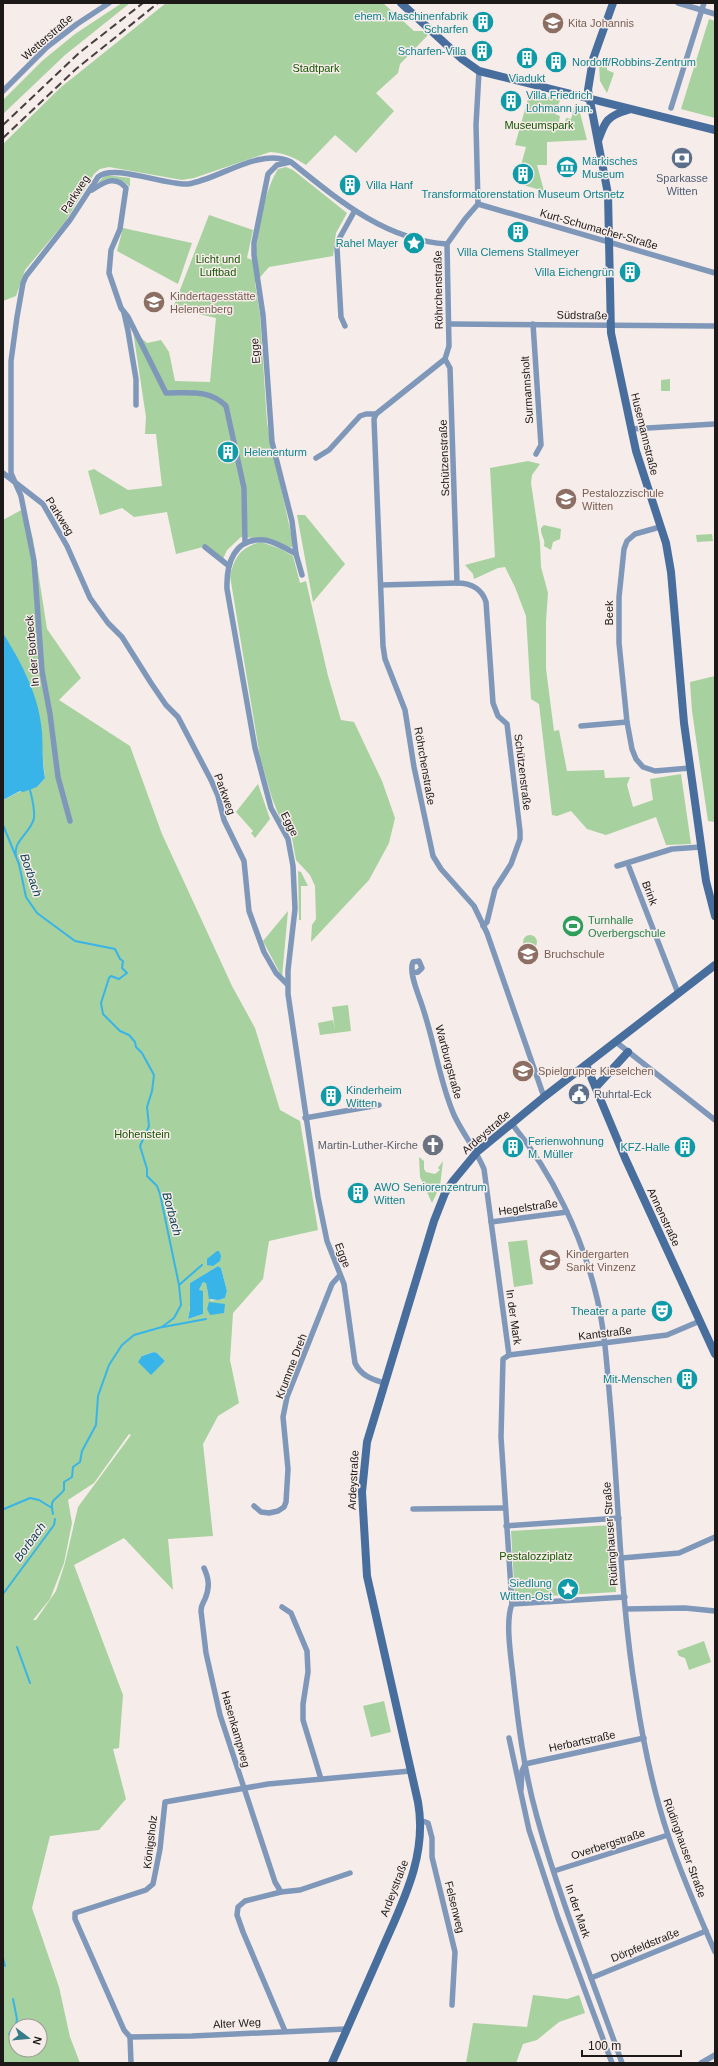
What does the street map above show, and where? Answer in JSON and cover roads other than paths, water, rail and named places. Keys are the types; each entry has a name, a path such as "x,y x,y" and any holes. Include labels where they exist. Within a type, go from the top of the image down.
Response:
{"main road":[{"path":"401,3 462,59 479,71 588,98 629,110 715,130"},
{"name":"Husemannstraße","path":"613,3 592,62 588,98 608,189 611,325 631,429 640,466 666,544 673,581 684,723 706,881 715,916"},
{"path":"598,141 607,119 615,113 629,110"},
{"name":"Ardeystraße","path":"332,2063 410,1882 418,1851 420,1820 367,1576 362,1498 364,1457 384,1383 434,1221 443,1198 453,1181 477,1152 544,1097 715,965"},
{"path":"596,1087 628,1052"},
{"name":"Annenstraße","path":"586,1065 625,1158 715,1354"}],"street":[{"name":"Wetterstraße","path":"3,91 47,47 77,24 109,3"},
{"path":"678,3 715,14"},
{"path":"671,108 704,3"},
{"path":"478,204 476,125 479,71"},
{"name":"Parkweg","path":"287,984 276,973 264,952 250,911 244,862 224,820 218,796 211,780 178,717 166,705 122,637 90,598 67,546 43,504 13,480 11,465 11,361 23,283 26,276 70,220 98,177 108,172 183,185 207,179 254,160 277,157 291,162 354,212 406,236 447,244"},
{"name":"Egge","path":"291,162 277,165 268,174 254,244 254,255 263,315 272,442 292,521 296,554 302,575"},
{"path":"90,191 107,180 116,181 126,188 120,229 111,250 109,273 124,313 128,331 136,380 136,405"},
{"name":"Kurt-Schumacher-Straße","path":"478,204 715,273"},
{"name":"Röhrchenstraße","path":"445,359 449,346 447,244 478,204"},
{"path":"345,326 341,317 337,248 339,239 354,212"},
{"path":"124,313 128,317 166,393 204,393 218,398 226,406 244,488 245,543 265,540 278,544 296,554"},
{"name":"Südstraße","path":"449,324 715,326"},
{"name":"Surmannsholt","path":"533,324 541,445 536,454"},
{"path":"316,458 329,450 360,416 366,414 376,414 445,359"},
{"name":"Schützenstraße","path":"445,359 450,368 457,583"},
{"name":"Röhrchenstraße","path":"376,414 374,423 385,659 405,710 414,767 433,856 441,869 474,906 483,926 544,1097"},
{"path":"631,429 715,424"},
{"path":"3,473 13,480"},
{"name":"In der Borbeck","path":"13,480 21,496 34,561 42,671 50,714 58,777 70,821"},
{"name":"Beek","path":"660,527 635,534 627,541 624,549 619,601 620,643 627,722 632,749 636,759 643,767 655,771 690,768"},
{"name":"Egge","path":"245,543 236,552 226,572 227,589 254,745 271,808 288,839 293,866 294,909 287,984 305,1118 327,1241 346,1293 355,1364 367,1377 384,1383"},
{"path":"205,547 229,566"},
{"name":"Schützenstraße","path":"381,585 468,584 478,589 486,602 493,703 498,716 507,724 520,831 514,859 495,889 489,908 487,922 483,926"},
{"path":"581,726 627,722"},
{"path":"617,866 672,849 701,847"},
{"name":"Brink","path":"629,867 678,993"},
{"path":"474,906 480,911 489,908"},
{"name":"Wartburgstraße","path":"412,973 454,1114 460,1127 477,1152"},
{"path":"616,1042 715,1120"},
{"path":"305,1118 379,1105"},
{"name":"Rüdinghauser Straße","path":"512,1124 543,1166 567,1212 584,1255 596,1295 604,1344 626,1609 635,1694 656,1796 668,1835 715,1952"},
{"name":"In der Mark","path":"477,1152 484,1169 509,1355 503,1359 500,1416 512,1604 509,1611 509,1622 517,1714 525,1764 537,1816 554,1871 622,2063"},
{"name":"Hegelstraße","path":"491,1222 567,1212"},
{"name":"Krumme Dreh","path":"254,1506 261,1512 266,1513 276,1512 284,1507 287,1490 288,1469 284,1417 287,1397 332,1284 340,1275"},
{"name":"Kantstraße","path":"509,1355 667,1336 700,1321"},
{"path":"413,1509 505,1508"},
{"path":"506,1526 619,1518"},
{"path":"622,1558 679,1553 715,1537"},
{"name":"Hasenkampweg","path":"204,1568 209,1580 208,1589 201,1606 206,1654 220,1715 275,1882 281,1892"},
{"path":"512,1604 625,1596"},
{"path":"282,1607 291,1613 307,1651 308,1672 303,1704 303,1720 321,1779"},
{"path":"626,1609 685,1608 715,1611"},
{"name":"In der Mark","path":"509,1738 529,1830 558,1918 612,2063"},
{"name":"Herbartstraße","path":"525,1764 644,1738"},
{"name":"In der Mark","path":"522,1802 522,1771 525,1764"},
{"name":"Königsholz","path":"130,2036 124,2030 75,1919 75,1913 146,1890 153,1884 160,1849 165,1802 243,1788 410,1771"},
{"name":"Felsenweg","path":"420,1820 428,1823 432,1838 432,1857 453,1943 455,1963 452,2005"},
{"name":"Overbergstraße","path":"554,1871 668,1835"},
{"path":"285,2031 236,1915 238,1907 245,1901 281,1892 300,1890 350,1873"},
{"name":"Dörpfeldstraße","path":"591,1978 706,1931"},
{"name":"Alter Weg","path":"130,2036 192,2036 346,2029"},
{"path":"130,2036 131,2063"},
{"path":"701,2063 715,2055"}],"water":[{"path":"3,633 23,668 37,705 42,732 45,778 37,787 23,792 20,791 3,800"},
{"path":"219,1251 221,1256 220,1261 213,1266 207,1265 207,1259"},
{"path":"218,1266 221,1268 227,1291 225,1298 218,1300 209,1299 206,1283 203,1282 199,1290 203,1291 203,1314 188,1319 190,1308 190,1283"},
{"path":"209,1302 225,1304 224,1313 210,1315 207,1309"},
{"path":"154,1352 165,1361 151,1375 138,1362 142,1356"}],"waterway":[{"path":"16,856 17,845 30,828 34,818 34,807 30,790"},
{"name":"Borbach","path":"3,825 19,864 26,897 37,913 75,941 115,949 120,959 123,961 122,968 127,973 119,979 111,976 109,978 101,1003 103,1014 120,1031 129,1035 135,1042 136,1047 142,1053 154,1075 152,1091 147,1107 149,1126 140,1146 147,1169 147,1176 157,1186 160,1194 179,1285 181,1305 174,1318 162,1327 134,1335 122,1345 109,1365 98,1396 96,1425 82,1451 80,1462 73,1467 72,1477 64,1482 64,1490 53,1502 53,1514"},
{"path":"179,1285 202,1265"},
{"path":"163,1327 206,1319"},
{"path":"4,1509 30,1498 39,1500 52,1508"},
{"name":"Borbach","path":"3,1594 54,1525 55,1519"},
{"path":"17,1647 30,1683"},
{"path":"3,1958 5,1966"},
{"path":"13,1999 17,2018"}],"railway":[{"path":"3,125 79,53 143,3"},
{"path":"3,138 76,69 158,3"}],"place":[{"name":"ehem. Maschinenfabrik Scharfen","path":"483,22"},
{"name":"Kita Johannis","path":"553,23"},
{"name":"Scharfen-Villa","path":"482,51"},
{"name":"Viadukt","path":"527,58"},
{"name":"Nordoff/Robbins-Zentrum","path":"556,62"},
{"name":"Villa Friedrich Lohmann jun.","path":"511,101"},
{"name":"Sparkasse Witten","path":"682,158"},
{"name":"Märkisches Museum","path":"567,167"},
{"name":"Transformatorenstation Museum Ortsnetz","path":"523,174"},
{"name":"Villa Hanf","path":"350,185"},
{"name":"Villa Clemens Stallmeyer","path":"518,232"},
{"name":"Rahel Mayer","path":"414,243"},
{"name":"Villa Eichengrün","path":"630,272"},
{"name":"Kindertagesstätte Helenenberg","path":"154,302"},
{"name":"Helenenturm","path":"228,452"},
{"name":"Pestalozzischule Witten","path":"566,499"},
{"name":"Turnhalle Overbergschule","path":"573,926"},
{"name":"Bruchschule","path":"528,954"},
{"name":"Spielgruppe Kieselchen","path":"523,1071"},
{"name":"Ruhrtal-Eck","path":"579,1094"},
{"name":"Kinderheim Witten","path":"331,1096"},
{"name":"Martin-Luther-Kirche","path":"433,1145"},
{"name":"Ferienwohnung M. Müller","path":"513,1147"},
{"name":"KFZ-Halle","path":"685,1147"},
{"name":"AWO Seniorenzentrum Witten","path":"358,1193"},
{"name":"Kindergarten Sankt Vinzenz","path":"550,1260"},
{"name":"Theater a parte","path":"662,1311"},
{"name":"Mit-Menschen","path":"687,1379"},
{"name":"Siedlung Witten-Ost","path":"568,1589"}],"park label":[{"name":"Stadtpark","path":"316,68"},
{"name":"Museumspark","path":"539,125"},
{"name":"Licht und Luftbad","path":"218,265"},
{"name":"Hohenstein","path":"142,1134"},
{"name":"Pestalozziplatz","path":"536,1556"}]}
